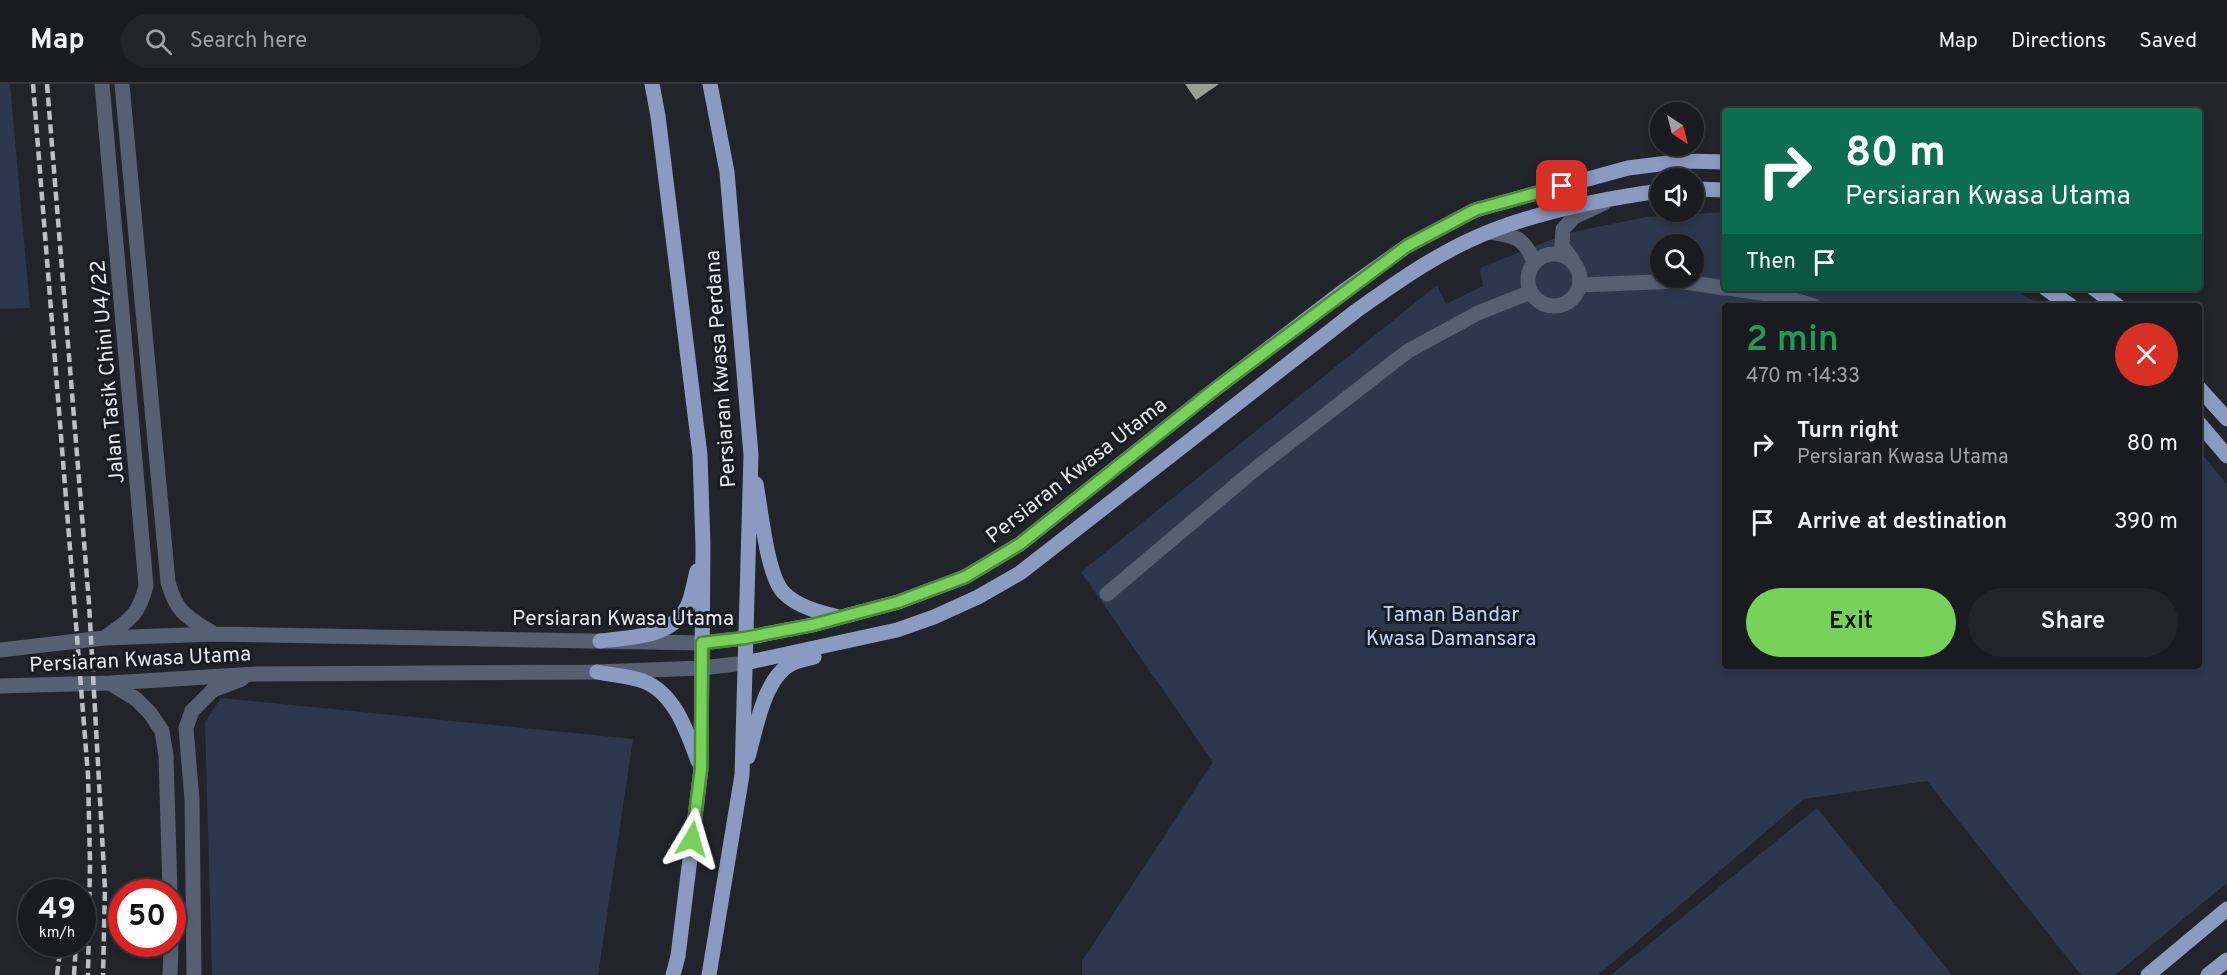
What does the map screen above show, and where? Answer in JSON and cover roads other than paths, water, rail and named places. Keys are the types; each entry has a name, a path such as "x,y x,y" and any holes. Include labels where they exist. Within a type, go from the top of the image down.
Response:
{"main road":[{"name":"Persiaran Kwasa Perdana","path":"652,84 658,116 700,455 703,546 701,769 678,956 673,975"},
{"name":"Persiaran Kwasa Perdana","path":"710,84 727,172 751,455 742,775 710,975"},
{"name":"Persiaran Kwasa Utama","path":"745,638 840,618 898,602 965,577 1020,544 1345,290 1407,246 1475,210 1628,168 1684,161 1722,162"},
{"path":"1704,189 1722,190"},
{"name":"Persiaran Kwasa Utama","path":"745,663 897,630 934,617 978,597 1020,573 1356,311 1409,273 1489,232 1557,209 1650,192"},
{"path":"2049,291 2067,303"},
{"path":"2097,291 2114,303"},
{"path":"2202,391 2227,419"},
{"path":"2202,427 2227,456"},
{"path":"751,455 772,573 781,591 812,610 840,618"},
{"path":"600,641 658,633 678,619 687,607 703,546"},
{"path":"742,775 769,688 778,675 791,664 897,630"},
{"path":"597,672 642,681 657,687 670,702 684,726 701,769"},
{"path":"2148,975 2227,909"},
{"path":"2208,975 2227,960"}],"street":[{"name":"Jalan Tasik Chini U4/22","path":"102,84 146,586 141,605 135,613 105,638"},
{"name":"Jalan Tasik Chini U4/22","path":"122,84 168,582 173,601 186,616 214,634"},
{"path":"1572,259 1555,253 1546,254 1534,262 1528,274 1530,292 1542,303 1558,306 1573,299 1580,285 1578,267 1572,259 1562,246 1563,230 1574,217 1618,197"},
{"path":"1489,232 1515,237 1528,246 1534,262"},
{"path":"1580,285 1678,281 1722,287"},
{"path":"1747,291 1781,296 1804,303"},
{"path":"1107,594 1254,470 1408,351 1478,313 1530,292"},
{"path":"2202,438 2216,443"},
{"name":"Persiaran Kwasa Utama","path":"0,650 105,638 214,634 702,643 745,638"},
{"name":"Persiaran Kwasa Utama","path":"0,686 110,683 256,674 597,672 702,668 745,663"},
{"path":"194,975 192,800 186,728 192,711 213,690 256,674"},
{"path":"110,683 136,699 150,713 162,731 166,756 170,879"},
{"path":"170,975 171,957"}],"railway":[{"path":"33,84 88,775 90,863 88,975"},
{"path":"47,84 89,603 105,889 103,975"},
{"path":"57,975 59,957"},
{"path":"74,975 75,957"}],"park label":[{"name":"Taman Bandar Kwasa Damansara","path":"1451,626"}]}
